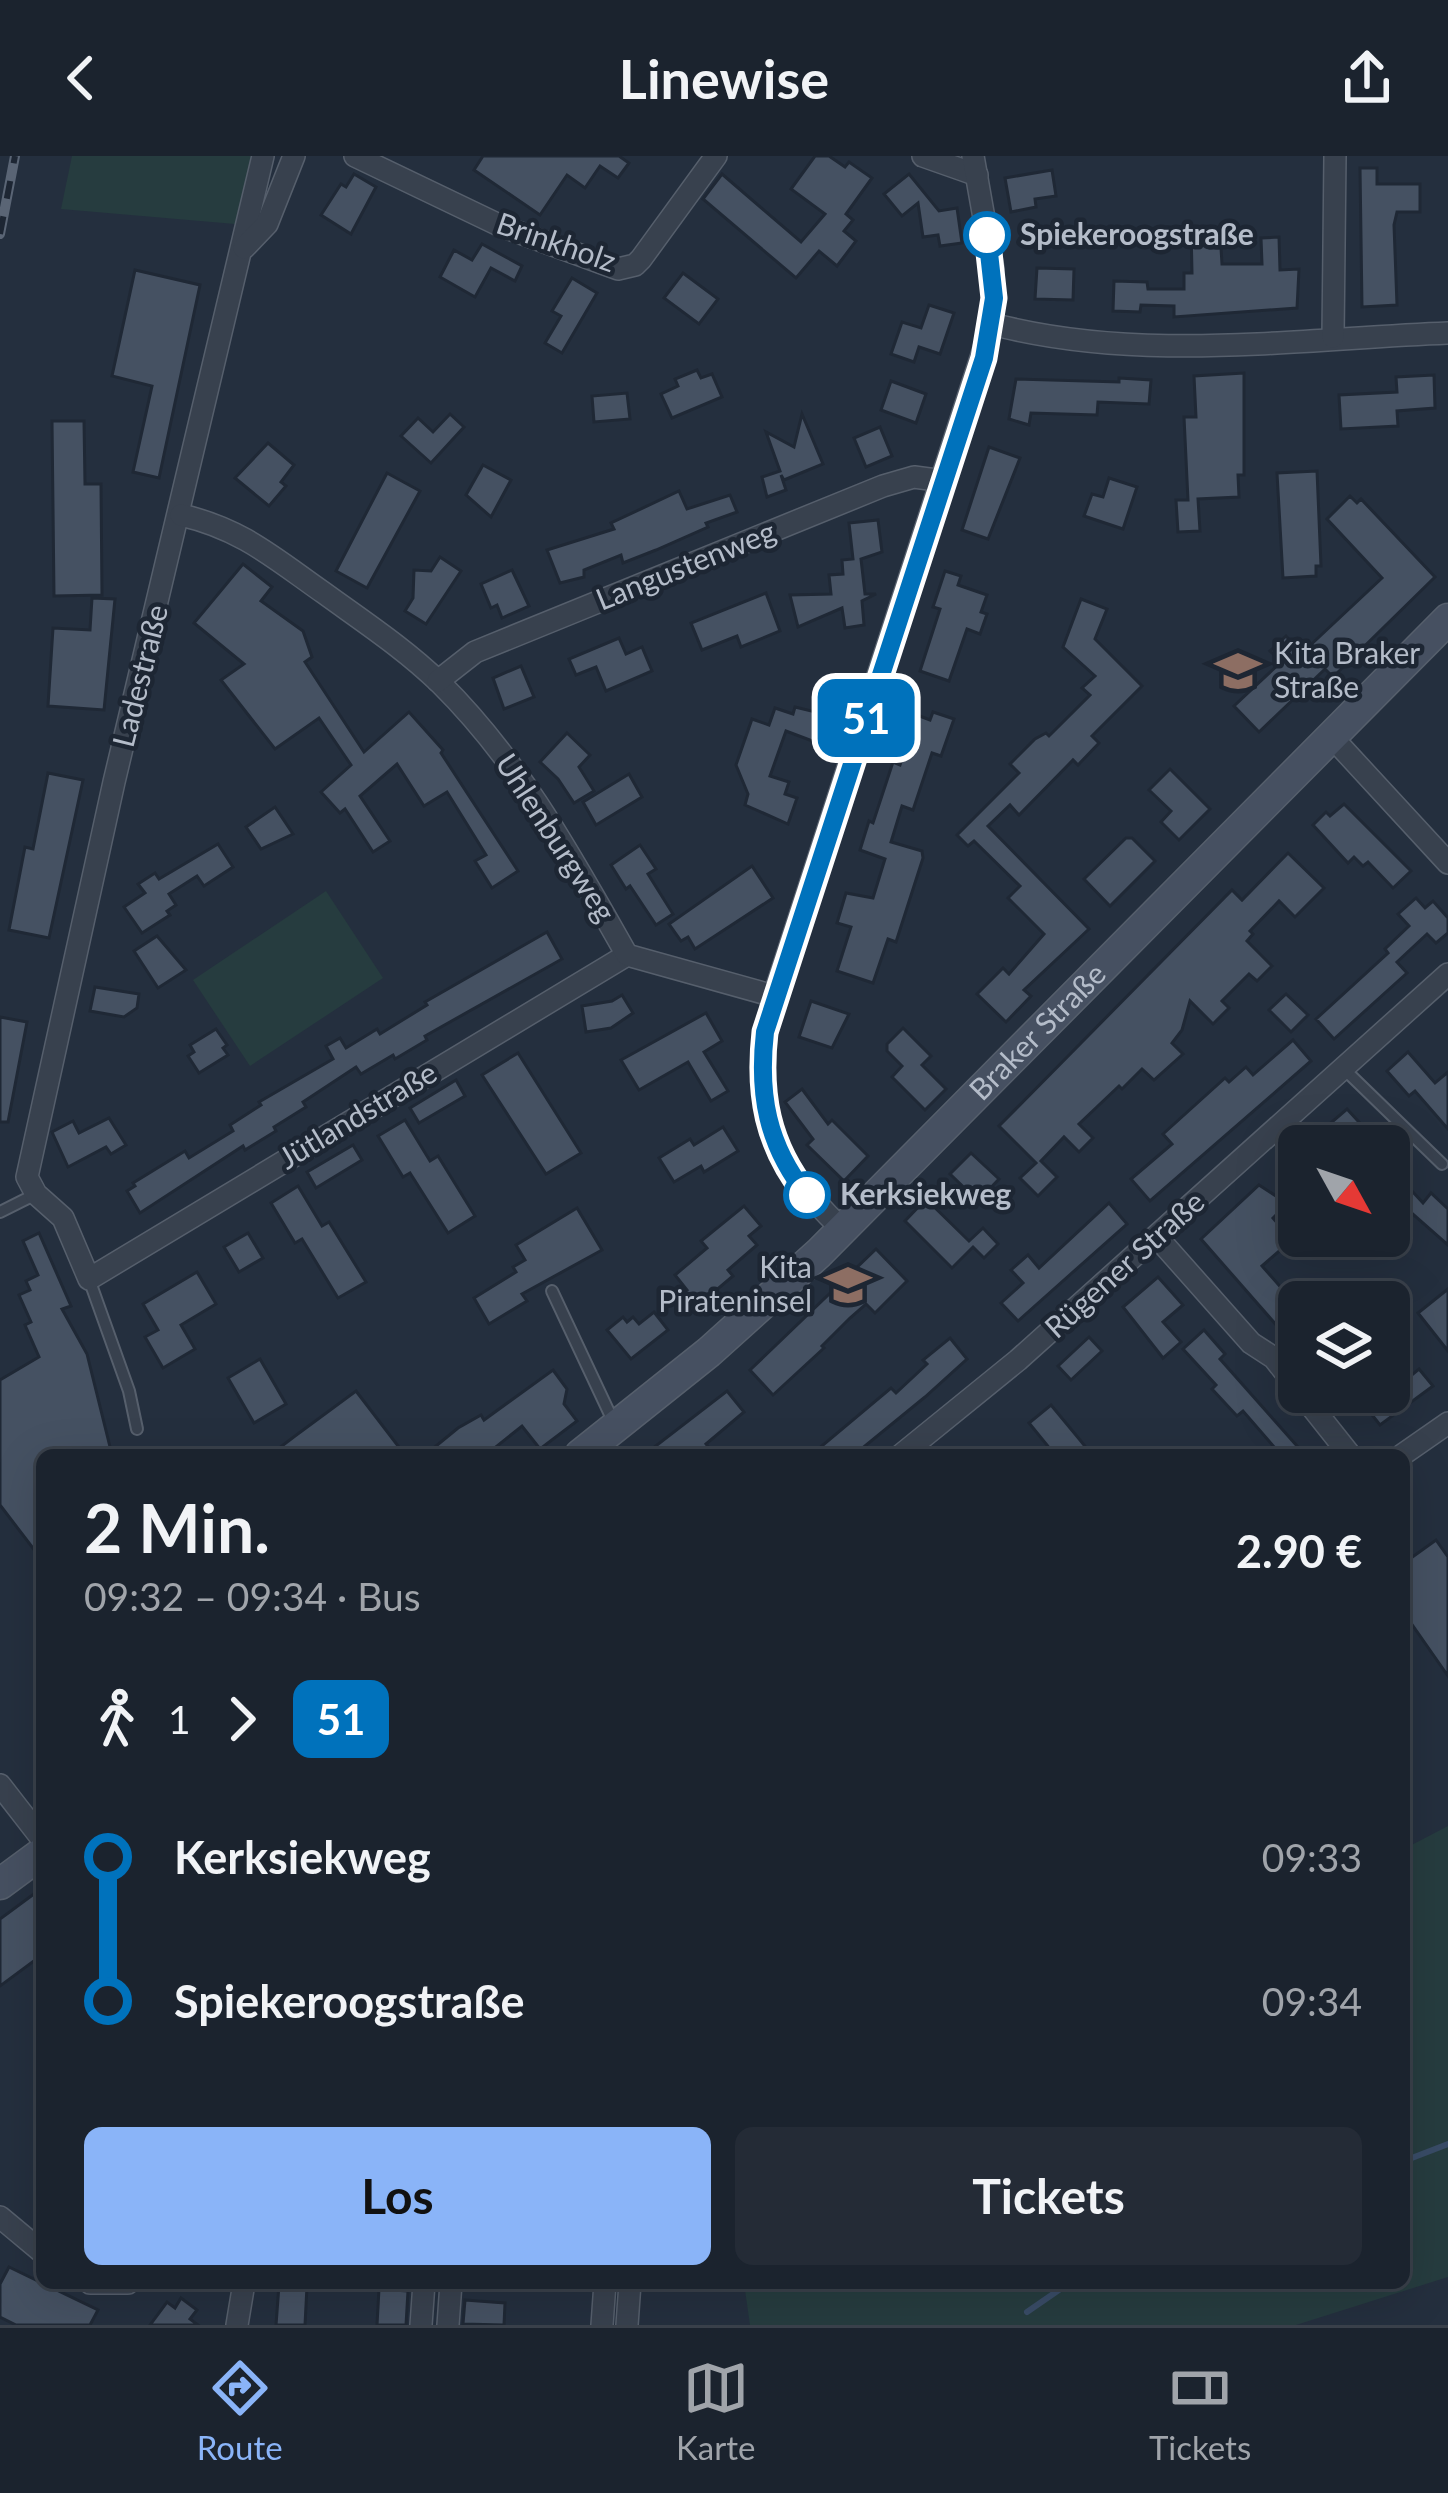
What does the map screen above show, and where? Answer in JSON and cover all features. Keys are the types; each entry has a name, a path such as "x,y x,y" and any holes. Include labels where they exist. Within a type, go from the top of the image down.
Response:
{"main road":[{"name":"Braker Straße","path":"588,1449 757,1311 842,1229 1448,619"},
{"path":"0,1884 36,1857"}],"street":[{"name":"Ladestraße","path":"36,1194 27,1177 114,782 263,156"},
{"path":"243,249 268,224 294,156"},
{"name":"Brinkholz","path":"355,156 501,226 618,268 635,266 716,156"},
{"path":"842,1229 799,1185 774,1143 761,1066 774,996 992,324 993,269 975,165 923,156"},
{"path":"1333,338 1335,156"},
{"path":"992,324 1055,338 1175,347 1448,333"},
{"name":"Langustenweg","path":"438,681 475,652 883,486 914,477 944,481"},
{"name":"Uhlenburgweg","path":"181,514 235,531 438,681 531,790 628,955 774,996"},
{"path":"1330,735 1448,863"},
{"name":"Jütlandstraße","path":"89,1279 628,955"},
{"name":"Rügener Straße","path":"908,1449 1157,1238 1448,974"},
{"path":"36,1194 64,1218 89,1279"},
{"path":"1157,1238 1251,1343 1278,1363"},
{"path":"1317,1413 1345,1449"},
{"path":"1410,1449 1448,1423"},
{"path":"0,1785 36,1830"},
{"path":"0,2217 36,2247"},
{"path":"237,2325 243,2289"},
{"path":"421,2325 424,2289"},
{"path":"448,2325 451,2289"},
{"path":"602,2325 605,2289"},
{"path":"627,2325 630,2289"}],"lane":[{"path":"1343,1068 1442,1163"},
{"path":"0,1212 36,1194"},
{"path":"89,1279 124,1375 136,1430"},
{"path":"552,1291 616,1428"}],"green space":[{"path":"72,156 252,156 235,224 61,209"},
{"path":"326,891 383,978 250,1066 193,980"},
{"path":"1448,1826 1448,2277 1410,2289 1410,1846"},
{"path":"745,2289 1410,2289 1296,2325 750,2325"}],"building":[{"path":"483,156 619,156 629,163 618,178 600,166 585,188 567,175 540,215 474,170"},
{"path":"815,156 829,156 845,167 849,162 872,178 846,214 853,220 844,231 856,241 837,266 819,251 796,278 703,199 722,174 801,242 825,214 791,189"},
{"path":"1360,168 1377,168 1377,184 1420,184 1420,212 1397,212 1394,225 1397,305 1362,307"},
{"path":"1052,170 1056,196 1035,199 1036,207 1011,212 1005,178"},
{"path":"354,174 376,187 351,234 321,215 341,184 346,187"},
{"path":"909,174 939,211 957,208 962,243 940,246 938,235 923,237 918,203 902,216 884,194"},
{"path":"1210,226 1210,248 1221,248 1222,264 1262,264 1261,238 1279,237 1280,270 1299,269 1297,308 1174,317 1174,306 1141,305 1140,312 1113,311 1114,281 1147,282 1148,289 1184,289 1184,273 1192,273 1191,227"},
{"path":"482,244 522,266 515,281 491,268 475,297 440,277 454,250 472,260"},
{"path":"1037,268 1074,269 1073,300 1035,299"},
{"path":"135,270 200,285 159,478 133,472 152,386 112,376"},
{"path":"683,273 718,299 699,324 664,298"},
{"path":"572,278 597,293 562,353 545,343 561,316 552,311"},
{"path":"929,305 954,313 940,354 919,347 914,362 891,354 902,322 921,328"},
{"path":"697,370 701,378 712,374 722,397 672,418 661,394 678,386 675,379"},
{"path":"1244,373 1244,475 1238,475 1239,497 1198,499 1200,531 1178,532 1176,500 1188,500 1184,417 1196,417 1194,376"},
{"path":"1434,375 1435,408 1397,411 1398,426 1341,429 1339,395 1397,392 1396,377"},
{"path":"1119,378 1151,380 1149,404 1098,402 1097,415 1031,413 1029,425 1009,419 1016,379 1119,382"},
{"path":"891,381 926,394 916,423 881,410"},
{"path":"627,393 630,419 594,422 592,396"},
{"path":"450,414 464,427 431,463 401,436 418,418 433,432"},
{"path":"802,414 823,464 784,480 781,475 786,490 767,497 762,477 780,471 766,432 794,447"},
{"path":"52,421 84,421 85,484 101,484 102,595 54,596"},
{"path":"880,427 892,456 866,467 854,438"},
{"path":"268,443 294,465 281,482 286,486 269,506 235,478"},
{"path":"989,447 1020,458 988,539 962,530"},
{"path":"483,465 511,480 491,517 466,495"},
{"path":"1317,471 1321,566 1316,566 1316,576 1283,578 1277,473"},
{"path":"387,473 420,491 367,588 336,571"},
{"path":"1109,478 1137,487 1123,529 1084,516 1092,494 1103,497"},
{"path":"679,491 687,509 730,495 737,512 656,550 623,563 621,555 584,570 584,577 560,583 547,550 614,529 611,523"},
{"path":"1350,496 1357,503 1361,499 1435,577 1333,677 1325,669 1259,732 1234,706 1281,662 1270,651 1286,636 1302,653 1382,578 1327,519"},
{"path":"878,520 882,552 861,559 865,594 876,594 862,601 864,625 845,628 842,608 798,627 790,595 831,594 829,575 843,574 842,560 853,559 849,523"},
{"path":"440,557 461,571 426,624 405,611 413,598 414,570 431,571"},
{"path":"243,564 272,587 261,601 303,631 312,657 305,662 364,752 409,712 443,750 518,871 492,888 475,861 486,855 447,792 424,806 397,764 360,796 390,841 373,852 345,809 340,813 321,792 351,765 319,718 275,749 221,680 244,664 194,623"},
{"path":"512,570 529,606 502,618 497,605 491,608 481,584"},
{"path":"945,571 961,576 958,585 987,595 980,634 967,629 949,681 920,671 940,609 933,607"},
{"path":"766,593 780,631 741,647 737,636 702,650 691,623"},
{"path":"92,598 115,599 104,710 48,706 53,628 90,630"},
{"path":"1081,599 1107,609 1095,639 1142,686 1092,736 1099,743 1078,765 1073,760 1019,815 1010,805 988,826 1089,929 1024,990 1031,996 1006,1022 977,994 1003,968 1009,974 1044,934 1008,898 1020,886 974,841 968,846 957,835 1019,773 1010,764 1035,739 1049,736 1090,695 1082,688 1095,676 1063,647"},
{"path":"619,638 626,654 642,647 652,671 606,691 596,667 576,675 569,659"},
{"path":"521,666 534,697 504,709 493,678"},
{"path":"795,707 824,714 815,742 786,731 770,776 789,782 785,794 797,798 788,824 745,805 748,794 736,765 752,719 769,725 775,708 793,714"},
{"path":"933,712 954,719 941,756 932,753 913,810 902,806 891,842 922,851 923,858 896,942 888,939 873,983 837,971 851,927 837,923 846,893 873,898 885,859 860,850 869,821 873,823 893,762 900,765 917,715 930,720"},
{"path":"567,733 590,755 579,767 594,791 574,803 540,762"},
{"path":"1170,769 1210,809 1179,840 1161,822 1171,811 1149,790"},
{"path":"48,773 83,780 49,938 9,930 25,847 33,849"},
{"path":"629,774 642,797 596,825 583,802"},
{"path":"1344,804 1411,871 1393,888 1368,862 1363,866 1354,857 1348,863 1313,825"},
{"path":"275,807 293,834 261,849 246,827"},
{"path":"1126,838 1132,838 1155,861 1110,906 1084,879"},
{"path":"218,844 233,867 204,886 197,876 169,894 176,905 167,911 170,915 142,933 124,907 145,893 138,884 155,873 159,879"},
{"path":"640,845 656,869 648,874 673,914 656,925 611,865"},
{"path":"1288,853 1324,888 1295,917 1279,901 1250,931 1253,934 1247,941 1272,966 1257,981 1249,974 1222,1001 1229,1008 1213,1024 1190,1001 1182,1030 1172,1043 1183,1054 1154,1080 1142,1069 1122,1089 1119,1086 1079,1124 1093,1138 1079,1152 1064,1137 1041,1161 1057,1177 1038,1196 1020,1178 1036,1163 999,1126 1232,890 1242,900"},
{"path":"752,866 773,898 695,949 688,937 681,941 669,924"},
{"path":"1416,898 1425,908 1433,901 1448,918 1448,933 1436,943 1427,934 1397,962 1407,973 1334,1039 1316,1019 1388,953 1385,949 1409,926 1398,914"},
{"path":"547,932 562,959 425,1036 427,1040 395,1059 393,1055 361,1074 356,1067 303,1102 306,1107 274,1127 276,1131 245,1150 243,1146 140,1213 127,1191 133,1183 185,1151 189,1158 233,1131 230,1125 259,1102 333,1059 326,1046 340,1038 346,1048 377,1029 380,1034 427,1005 425,1002"},
{"path":"157,936 186,970 158,988 134,951"},
{"path":"95,987 139,994 137,1008 124,1017 90,1011"},
{"path":"1286,994 1308,1015 1291,1032 1269,1010"},
{"path":"622,995 633,1013 611,1028 586,1032 582,1006"},
{"path":"811,1001 849,1014 832,1048 799,1037"},
{"path":"706,1013 722,1041 704,1052 728,1091 711,1101 688,1062 639,1090 621,1060"},
{"path":"0,1017 27,1022 8,1122 0,1122"},
{"path":"903,1028 931,1056 922,1065 946,1089 925,1110 892,1077 902,1066 887,1051 887,1044"},
{"path":"216,1029 228,1055 199,1073 188,1056 194,1052 190,1045"},
{"path":"1293,1040 1311,1061 1150,1201 1131,1179 1172,1144 1163,1134 1225,1078 1229,1082 1246,1067 1253,1075"},
{"path":"1408,1052 1435,1083 1448,1072 1448,1129 1415,1091 1409,1096 1387,1071"},
{"path":"518,1053 581,1153 546,1174 482,1075"},
{"path":"456,1080 465,1096 419,1123 410,1108"},
{"path":"802,1089 828,1124 832,1120 868,1156 844,1181 807,1145 813,1139 785,1102"},
{"path":"1347,1109 1362,1125 1328,1125"},
{"path":"109,1118 126,1145 111,1154 106,1147 68,1167 52,1132 73,1121 79,1133"},
{"path":"405,1120 430,1161 438,1156 475,1216 448,1233 410,1173 403,1177 378,1136"},
{"path":"723,1127 738,1151 704,1172 701,1166 674,1182 659,1158"},
{"path":"353,1145 362,1160 316,1188 307,1172"},
{"path":"971,1153 999,1179 978,1201 950,1174"},
{"path":"1259,1185 1278,1197 1278,1213 1273,1218 1278,1224 1278,1252 1262,1266 1278,1284 1278,1327 1201,1239"},
{"path":"298,1186 322,1226 329,1222 366,1282 338,1298 302,1239 295,1243 271,1203"},
{"path":"1410,1189 1423,1203 1431,1193 1448,1209 1448,1245 1410,1212"},
{"path":"926,1199 969,1241 983,1228 998,1244 984,1258 973,1247 952,1268 905,1221"},
{"path":"1109,1203 1127,1224 1018,1321 1001,1303 1023,1283 1011,1270 1028,1255 1039,1268"},
{"path":"744,1206 761,1226 749,1236 757,1245 728,1270 733,1276 694,1309 681,1295 687,1290 675,1275 707,1248 701,1241"},
{"path":"577,1208 602,1250 522,1294 527,1301 489,1324 474,1298 516,1272 513,1267 525,1260 516,1245"},
{"path":"39,1233 71,1306 62,1309 87,1354 111,1449 36,1449 36,1552 0,1505 0,1380 39,1357 19,1295 30,1290 26,1281 38,1275 23,1241"},
{"path":"248,1233 263,1258 239,1272 224,1247"},
{"path":"876,1249 907,1281 875,1313 866,1304 773,1395 750,1370"},
{"path":"197,1272 216,1304 181,1325 195,1349 163,1368 145,1337 158,1330 143,1304"},
{"path":"1158,1277 1183,1305 1163,1322 1181,1342 1163,1358 1123,1307"},
{"path":"1448,1289 1448,1351 1418,1313"},
{"path":"654,1312 668,1330 631,1359 607,1330 623,1317 627,1322 633,1317 639,1324"},
{"path":"1204,1330 1225,1354 1220,1359 1300,1449 1276,1449 1243,1411 1237,1416 1183,1349"},
{"path":"1089,1337 1102,1351 1071,1380 1058,1366"},
{"path":"950,1338 967,1359 861,1449 818,1449 891,1388 896,1393 927,1364 923,1360"},
{"path":"260,1359 286,1404 254,1423 228,1378"},
{"path":"1419,1369 1433,1386 1410,1403 1410,1376"},
{"path":"553,1370 567,1389 564,1404 577,1421 540,1449 522,1426 493,1449 432,1449 481,1415 484,1420"},
{"path":"356,1391 400,1449 278,1449"},
{"path":"727,1391 744,1412 706,1444 710,1449 652,1449"},
{"path":"1051,1405 1087,1449 1050,1449 1029,1423"},
{"path":"1371,1413 1396,1413 1380,1425"},
{"path":"1436,1540 1448,1557 1448,1676 1410,1622 1410,1559"},
{"path":"36,1892 36,1959 0,1986 0,1919"},
{"path":"9,2267 36,2280 36,2289 55,2289 98,2310 90,2325 16,2325 0,2317 0,2284"},
{"path":"279,2289 307,2289 305,2325 276,2325"},
{"path":"379,2289 408,2291 406,2325 377,2325"},
{"path":"181,2298 197,2310 190,2319 198,2325 150,2325 167,2302 175,2308"},
{"path":"465,2300 505,2303 504,2325 463,2324"}],"waterway":[{"path":"1410,2159 1448,2144"},
{"path":"1027,2312 1060,2289"}],"railway":[{"path":"0,234 15,156"}],"bus line":[{"name":"51","path":"807,1195 784,1163 763,1107 765,1032 984,358 994,298 987,235"}],"place":[{"name":"Spiekeroogstraße","path":"987,235"},
{"name":"Kita Braker Straße","path":"1238,671"},
{"name":"Kerksiekweg","path":"807,1195"},
{"name":"Kita Pirateninsel","path":"848,1285"}]}
